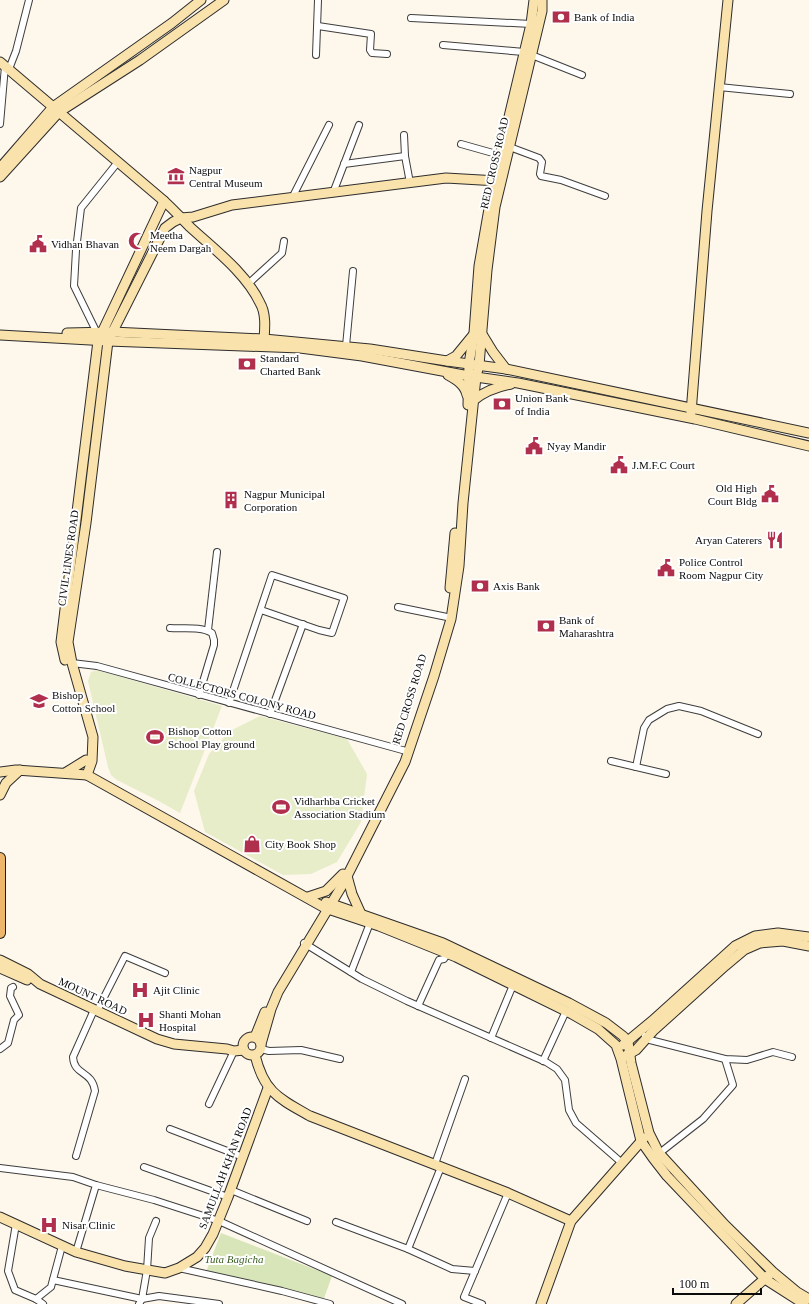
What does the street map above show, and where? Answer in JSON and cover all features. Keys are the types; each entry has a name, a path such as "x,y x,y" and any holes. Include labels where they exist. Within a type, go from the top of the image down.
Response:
{"main road":[{"path":"0,858 0,934"}],"street":[{"path":"0,124 4,66 16,51 29,0"},
{"path":"0,168 56,109 201,0"},
{"path":"0,177 56,109 146,56 224,0"},
{"path":"316,55 318,0"},
{"name":"RED CROSS ROAD","path":"528,54 534,0"},
{"name":"RED CROSS ROAD","path":"472,377 479,365 479,266 501,159 528,54 542,11 542,0"},
{"path":"691,418 707,211 728,0"},
{"path":"412,18 531,24"},
{"path":"318,26 371,34 370,50 372,53 387,54"},
{"path":"140,45 146,56"},
{"path":"443,45 528,54 582,75"},
{"path":"4,66 164,200 227,261 254,291 263,311 264,339"},
{"path":"719,87 790,94"},
{"path":"292,198 329,125"},
{"path":"333,192 359,125"},
{"path":"404,135 404,156 410,183"},
{"path":"461,144 501,159"},
{"path":"505,146 541,159 540,174 542,176 561,180 605,196"},
{"path":"344,164 404,156"},
{"path":"103,336 74,286 76,250 81,208 118,162"},
{"path":"103,336 165,228 181,218 193,217 232,206 333,192 446,178 498,177"},
{"path":"100,782 89,761 87,740 79,702 66,666 61,642 103,336 164,200"},
{"path":"248,284 282,253 284,241"},
{"path":"346,346 353,272"},
{"path":"0,328 300,348 362,356 472,377 518,383 691,418 809,446"},
{"path":"447,361 456,356 478,333 506,369"},
{"name":"RED CROSS ROAD","path":"258,1046 272,995 306,944 345,875 406,751 446,617 471,400 472,377 469,364 478,333"},
{"path":"0,334 264,339 346,346 506,369 809,433"},
{"name":"CIVIL LINES ROAD","path":"83,775 89,761 93,737 72,663 68,642 86,523 103,336"},
{"path":"438,370 457,380 465,389 471,400 493,388 518,383"},
{"path":"311,899 326,891 345,875 405,762 452,619 459,566 460,502"},
{"path":"208,630 217,552"},
{"path":"229,703 272,575 344,598 332,633 261,610"},
{"path":"398,607 446,617"},
{"path":"270,714 303,624"},
{"path":"170,628 202,629 208,630 212,633 214,645 199,695"},
{"name":"COLLECTORS COLONY ROAD","path":"72,663 97,666 406,751"},
{"path":"636,767 644,728 649,720 667,709 679,706 701,711 758,734"},
{"path":"65,773 89,761"},
{"path":"611,761 666,774"},
{"path":"0,795 6,783 20,770"},
{"path":"0,772 20,770 65,773 83,775 100,782 267,876 311,899 447,954 566,1011 598,1029 616,1045 621,1059 641,1141 773,1272 797,1292 809,1299"},
{"path":"345,875 361,914"},
{"path":"328,905 361,914 443,943 532,985 606,1023 623,1036 628,1042 648,1133 656,1156 672,1181 765,1279 804,1304"},
{"path":"351,972 370,923"},
{"path":"617,1049 628,1042 735,946 755,936 778,933 809,937"},
{"path":"621,1059 636,1050 724,966 744,950 760,943 783,941 809,946"},
{"path":"306,944 362,979 418,1006 543,1061 557,1069 565,1080 569,1110 576,1123 622,1163"},
{"path":"418,1006 439,960 444,959 447,954"},
{"path":"76,1156 96,1091 94,1083 87,1075 77,1069 74,1064 73,1057 125,956 165,973"},
{"name":"MOUNT ROAD","path":"0,960 28,974 40,984 163,1041 174,1044 231,1050 244,1047"},
{"path":"0,968 26,980 40,984"},
{"path":"492,1038 513,985"},
{"path":"0,1049 8,1043 14,1020 19,1015 10,996 11,988 13,987"},
{"path":"543,1061 566,1011"},
{"path":"639,1031 650,1040 725,1059 747,1060 773,1052 792,1057"},
{"path":"258,1046 248,1054 244,1047 246,1039 250,1037 258,1046 269,1051 301,1050 340,1059"},
{"path":"258,1046 259,1071 268,1088 286,1103 310,1116 508,1193 571,1221"},
{"path":"209,1104 231,1050"},
{"path":"656,1156 703,1119 733,1085 725,1059"},
{"path":"408,1249 438,1166 465,1079"},
{"name":"SAMULLAH KHAN ROAD","path":"0,1217 76,1252 125,1266 165,1273 179,1268 197,1257 205,1248 219,1221 268,1088"},
{"path":"170,1129 243,1157"},
{"path":"541,1304 571,1221 648,1133"},
{"path":"144,1167 230,1194 307,1221"},
{"path":"0,1168 73,1177 96,1185 154,1200 219,1221 402,1304"},
{"path":"76,1252 96,1185"},
{"path":"482,1304 464,1297 508,1193"},
{"path":"141,1301 147,1270 149,1238 156,1221"},
{"path":"336,1222 408,1249 452,1269 475,1271"},
{"path":"16,1224 8,1271 16,1290 36,1299 43,1304"},
{"path":"36,1299 51,1287 62,1246"},
{"path":"179,1268 282,1291 330,1304"},
{"path":"736,1304 773,1272"},
{"path":"53,1280 141,1301 159,1296 218,1304"}],"green space":[{"name":"Bishop Cotton School Play ground","path":"97,670 222,706 180,813 117,780 111,775 88,681 91,672"},
{"name":"Vidharhba Cricket Association Stadium","path":"260,716 347,739 367,774 361,822 337,862 311,874 283,875 205,832 194,791 209,754 230,731"},
{"name":"Tuta Bagicha","path":"221,1233 332,1276 323,1301 206,1272"}],"place":[{"name":"Bank of India","path":"561,17"},
{"name":"Nagpur Central Museum","path":"176,176"},
{"name":"Meetha Neem Dargah","path":"137,241"},
{"name":"Vidhan Bhavan","path":"38,244"},
{"name":"Standard Charted Bank","path":"247,364"},
{"name":"Union Bank of India","path":"502,404"},
{"name":"Nyay Mandir","path":"534,446"},
{"name":"J.M.F.C Court","path":"619,465"},
{"name":"Old High Court Bldg","path":"770,494"},
{"name":"Nagpur Municipal Corporation","path":"231,500"},
{"name":"Aryan Caterers","path":"775,540"},
{"name":"Police Control Room Nagpur City","path":"666,568"},
{"name":"Axis Bank","path":"480,586"},
{"name":"Bank of Maharashtra","path":"546,626"},
{"name":"Bishop Cotton School","path":"39,701"},
{"name":"Bishop Cotton School Play ground","path":"155,737"},
{"name":"Vidharhba Cricket Association Stadium","path":"281,807"},
{"name":"City Book Shop","path":"252,844"},
{"name":"Ajit Clinic","path":"140,990"},
{"name":"Shanti Mohan Hospital","path":"146,1020"},
{"name":"Nisar Clinic","path":"49,1225"}]}
